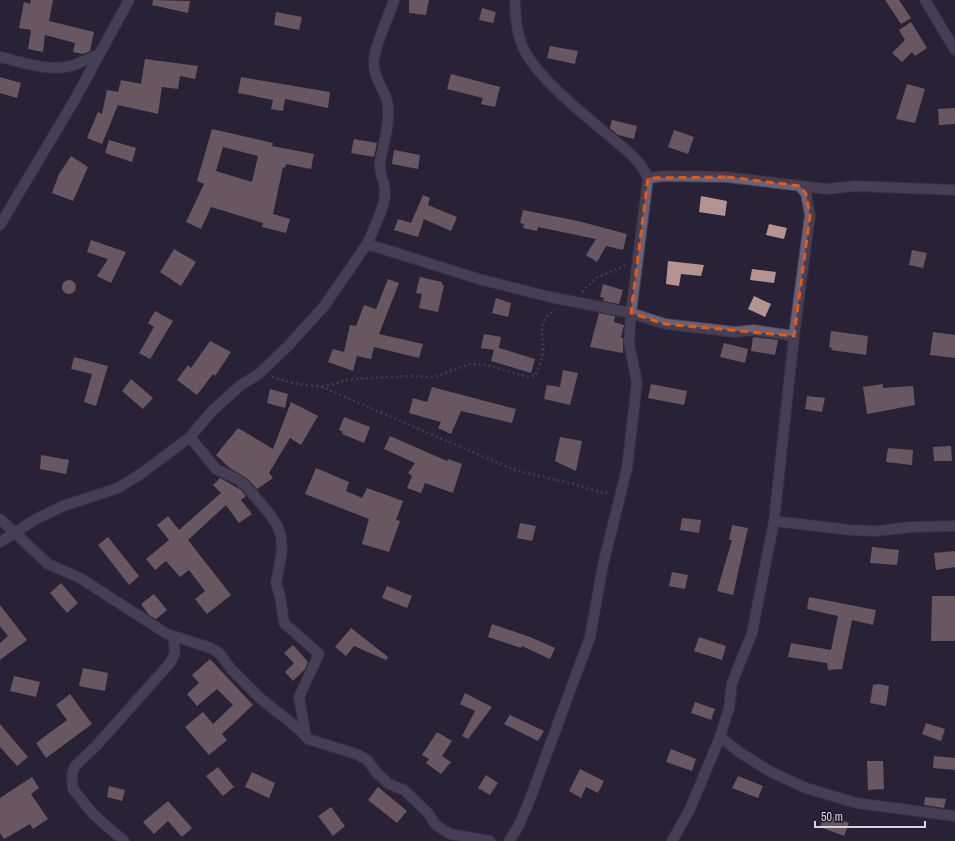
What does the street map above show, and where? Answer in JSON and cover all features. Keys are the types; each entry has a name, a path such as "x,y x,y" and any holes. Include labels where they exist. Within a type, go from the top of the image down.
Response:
{"street":[{"path":"0,225 129,0"},
{"path":"0,542 14,532 63,506 118,488 142,473 190,437 212,411 241,385 260,373 288,346 325,305 367,244 384,201 384,186 381,178 380,165 389,119 387,100 379,86 374,66 375,54 394,0"},
{"path":"509,841 518,827 527,807 590,638 603,565 627,468 638,383 630,356 629,343 631,313 648,178 639,162 573,105 534,66 522,46 515,20 515,0"},
{"path":"925,0 955,50"},
{"path":"0,57 36,66 60,68 72,66 99,54"},
{"path":"648,178 664,176 727,177 826,189 855,186 955,190"},
{"path":"672,841 690,811 720,736 729,708 732,683 752,633 774,521 794,336 810,215 806,194 800,186"},
{"path":"367,244 479,279 571,301 631,313 666,324 735,332 754,330 794,336"},
{"path":"190,437 216,470 236,479 245,486 268,512 281,536 282,551 276,583 280,596 284,623 319,654 299,697 306,737"},
{"path":"0,519 48,564 56,569 80,578 132,613 167,634 212,648 220,654 232,669 260,698 306,737 324,745 359,755 367,760 377,773 389,784 404,790 428,813 436,824 450,834 490,841"},
{"path":"774,521 850,530 877,531 911,527 955,526"},
{"path":"124,841 94,815 73,789 71,784 72,774 75,766 126,714 170,662 175,653 173,636"},
{"path":"720,736 742,754 771,772 806,788 856,804 955,816"}],"path":[{"path":"322,387 351,379 410,376 434,377 470,364 486,365 528,377 536,375 544,351 542,326 546,315 571,301 596,278 613,269 631,264 637,258"},
{"path":"260,373 292,383 322,387 517,471 574,484 602,493 622,489"}],"highlighted area":[{"path":"727,177 800,186 806,194 810,215 794,336 665,324 631,313 648,178"}],"building":[{"path":"31,0 53,0 49,21 94,32 90,51 83,54 73,52 75,43 45,35 43,52 28,49 31,30 19,28 24,2 30,4"},
{"path":"153,0 190,1 188,13 152,5"},
{"path":"409,0 429,0 426,15 409,13"},
{"path":"885,0 899,0 911,18 901,24"},
{"path":"482,8 496,12 493,23 479,20"},
{"path":"276,12 302,17 299,30 274,25"},
{"path":"911,22 927,48 915,56 912,52 902,62 892,53 905,40 899,30"},
{"path":"550,46 578,51 575,64 547,58"},
{"path":"145,59 198,66 195,79 180,76 178,89 162,87 158,114 118,105 102,144 87,138 98,112 102,114 107,90 118,92 121,80 141,84"},
{"path":"451,74 500,87 495,107 481,104 483,98 447,89"},
{"path":"0,77 21,83 17,98 0,93"},
{"path":"241,77 330,92 328,108 285,99 283,111 271,109 273,100 238,93"},
{"path":"907,84 925,89 915,123 896,119"},
{"path":"955,108 955,124 939,125 938,109"},
{"path":"612,120 637,126 634,139 618,135 610,128"},
{"path":"212,129 273,143 272,146 314,154 311,169 286,164 285,168 283,167 273,214 290,219 286,233 262,227 263,223 211,207 201,229 186,222 204,184 197,181","holes":["223,147 258,156 252,182 216,171"]},
{"path":"674,130 694,137 688,154 668,147"},
{"path":"354,139 377,143 374,157 351,153"},
{"path":"109,140 136,148 132,162 105,153"},
{"path":"394,150 420,155 418,169 392,164"},
{"path":"71,156 88,167 73,201 52,193 59,174"},
{"path":"423,195 430,198 428,205 457,217 451,231 424,219 418,237 394,230 398,219 411,223"},
{"path":"701,196 727,201 725,216 699,212"},
{"path":"523,210 578,221 627,234 623,250 606,246 597,262 586,255 596,239 538,227 537,231 523,228 524,224 520,223"},
{"path":"769,224 787,228 784,239 766,235"},
{"path":"91,240 126,252 111,283 97,276 108,259 87,252"},
{"path":"174,249 196,262 181,286 160,272"},
{"path":"912,250 927,253 923,268 909,265"},
{"path":"668,261 704,265 701,276 681,274 679,286 666,284"},
{"path":"752,269 776,272 774,283 750,280"},
{"path":"420,277 442,282 442,285 444,285 438,312 419,308 422,294 416,293"},
{"path":"388,279 399,283 379,334 423,344 419,358 374,347 371,359 357,356 353,371 328,362 333,349 344,352 350,325 356,326 364,305 376,309"},
{"path":"69,280 74,282 76,287 74,292 69,294 64,292 62,287 64,282"},
{"path":"603,284 623,290 619,304 603,301 604,298 600,297"},
{"path":"754,296 771,304 765,317 748,309"},
{"path":"496,298 511,303 508,317 492,313"},
{"path":"155,311 173,321 150,359 139,353 154,327 148,323"},
{"path":"599,313 615,316 614,322 624,325 621,337 623,338 623,353 590,347"},
{"path":"831,331 868,336 866,355 831,350 832,348 829,347"},
{"path":"933,332 955,335 955,358 930,355"},
{"path":"484,334 501,337 499,348 535,359 531,373 491,361 494,350 481,348"},
{"path":"753,337 778,340 775,355 751,351"},
{"path":"210,341 231,352 215,376 213,374 197,395 177,380 188,365 191,368"},
{"path":"724,343 748,349 745,363 720,357"},
{"path":"74,357 108,366 96,406 84,402 92,374 71,369"},
{"path":"563,370 578,373 570,405 544,399 547,385 560,387"},
{"path":"131,379 153,398 143,409 122,391"},
{"path":"651,384 687,391 684,405 648,398"},
{"path":"883,384 883,388 913,386 915,405 867,414 863,387"},
{"path":"432,387 516,409 512,423 461,411 451,434 438,428 441,422 409,413 413,398 427,402"},
{"path":"270,389 288,394 285,408 267,403"},
{"path":"807,396 825,398 822,412 805,409"},
{"path":"291,402 318,416 301,445 290,438 269,473 273,478 257,489 249,480 230,468 216,455 238,428 273,449"},
{"path":"344,417 370,427 364,443 342,434 343,432 339,430"},
{"path":"390,436 447,461 448,459 462,464 453,493 425,483 421,493 407,488 412,476 408,473 415,463 384,449"},
{"path":"560,437 582,441 576,471 555,461"},
{"path":"951,446 952,461 934,461 933,447"},
{"path":"888,448 913,450 912,465 886,462"},
{"path":"41,455 69,460 66,474 40,469"},
{"path":"316,468 349,482 346,491 362,498 367,488 403,501 396,520 400,521 389,552 362,544 369,519 305,494"},
{"path":"220,478 241,490 246,496 241,500 252,514 239,523 226,505 188,540 231,595 207,614 195,599 205,591 189,570 180,577 166,561 155,570 146,559 169,540 157,525 168,516 179,530 221,493 213,485"},
{"path":"682,518 701,520 699,533 680,530"},
{"path":"520,523 536,526 532,541 517,538"},
{"path":"732,525 748,528 733,595 717,591 732,540 729,540"},
{"path":"108,537 139,576 129,585 98,545"},
{"path":"872,547 899,550 897,565 870,563"},
{"path":"955,551 955,567 936,570 934,553"},
{"path":"672,572 688,575 685,589 669,586"},
{"path":"61,583 78,603 67,613 50,593"},
{"path":"387,586 412,596 407,608 382,598"},
{"path":"154,594 167,610 156,619 149,615 141,604"},
{"path":"932,596 955,596 955,641 931,641"},
{"path":"809,597 876,610 873,625 852,620 842,669 828,670 827,663 788,657 791,643 831,650 838,616 807,609"},
{"path":"0,605 27,640 0,660 0,643 8,636 0,626"},
{"path":"492,624 530,637 555,648 550,659 522,646 521,648 488,637"},
{"path":"351,628 388,657 386,660 354,646 346,656 335,647"},
{"path":"699,637 726,646 722,660 694,651"},
{"path":"293,645 308,662 305,669 293,681 285,672 294,663 284,653"},
{"path":"210,659 253,705 222,734 227,740 209,755 185,727 203,712 213,724 233,705 217,689 197,706 187,694 199,683 192,675"},
{"path":"83,668 108,673 105,691 79,686"},
{"path":"14,676 40,682 36,697 10,691"},
{"path":"878,684 889,686 886,706 870,703 873,685"},
{"path":"465,693 492,707 468,739 462,736 475,711 460,704"},
{"path":"70,694 92,724 46,758 36,743 67,720 56,705"},
{"path":"695,702 715,709 711,720 691,713"},
{"path":"510,715 544,731 538,741 504,724"},
{"path":"926,723 945,729 941,741 922,734"},
{"path":"0,724 28,757 17,766 0,747"},
{"path":"437,732 452,741 442,756 451,762 441,774 426,763 429,759 422,755"},
{"path":"671,749 696,759 692,771 666,762"},
{"path":"934,756 955,758 955,770 933,768"},
{"path":"867,761 883,761 884,789 868,790"},
{"path":"218,767 234,787 223,796 206,776"},
{"path":"580,769 604,781 598,793 586,787 581,798 569,791"},
{"path":"252,772 275,783 269,798 245,787"},
{"path":"486,775 498,783 490,795 478,788"},
{"path":"738,776 763,786 758,798 732,788"},
{"path":"32,777 39,788 31,794 48,819 33,829 30,824 4,839 0,833 0,798"},
{"path":"109,786 125,790 122,801 107,797"},
{"path":"378,787 407,811 397,823 368,800"},
{"path":"925,797 946,799 944,808 924,805"},
{"path":"168,801 192,828 182,837 168,821 154,834 143,822"},
{"path":"331,807 345,826 333,836 318,816"},
{"path":"825,814 849,823 844,836 820,827"}]}
